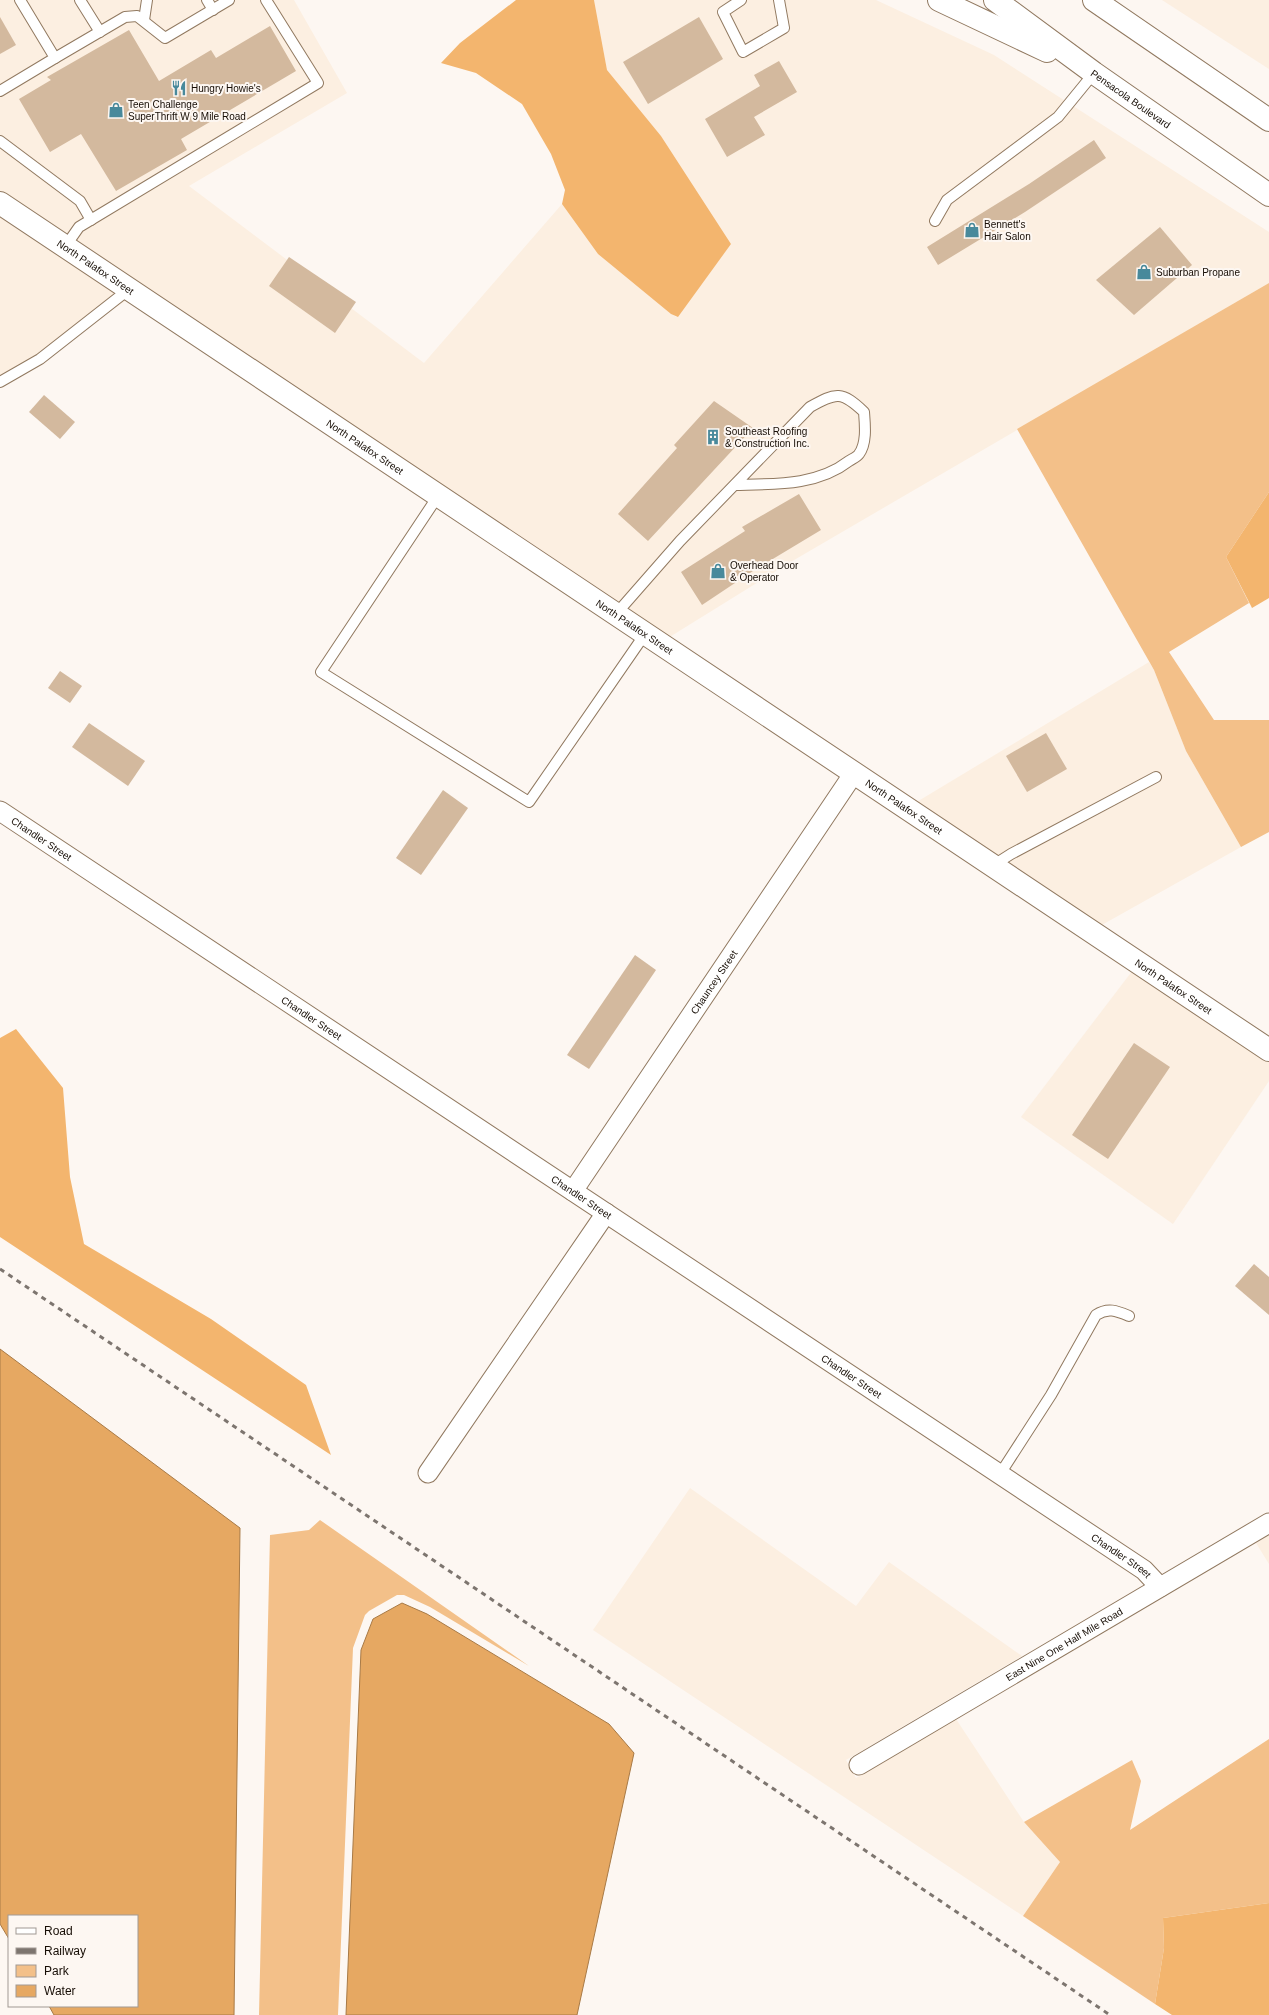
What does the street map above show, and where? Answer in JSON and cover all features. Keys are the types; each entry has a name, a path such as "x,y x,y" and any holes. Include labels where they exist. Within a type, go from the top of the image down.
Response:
{"main road":[{"path":"940,0 1094,72"},
{"name":"Pensacola Boulevard","path":"995,0 1094,72 1266,188"},
{"path":"1094,0 1152,38 1269,120"},
{"path":"1112,0 1152,38"},
{"name":"North Palafox Street","path":"0,203 128,290 1269,1050"}],"street":[{"name":"Chauncey Street","path":"573,1191 854,773"},
{"name":"Chandler Street","path":"0,811 1144,1570 1160,1587"},
{"path":"428,1473 606,1213"},
{"name":"East Nine One Half Mile Road","path":"859,1765 1269,1523"}],"lane":[{"path":"20,0 55,58"},
{"path":"80,0 100,32"},
{"path":"144,20 147,0"},
{"path":"207,0 213,10"},
{"path":"0,91 125,17 137,16 166,38 230,0"},
{"path":"65,247 79,227 318,83 266,0"},
{"path":"741,0 723,12 743,52 784,28 779,0"},
{"path":"935,221 947,200 1058,117 1094,72"},
{"path":"0,141 80,201 91,220"},
{"path":"0,382 40,359 128,290"},
{"path":"616,614 680,541 810,407 825,398 837,395 851,399 864,412 865,436 859,454 843,466 825,475 795,483 735,485"},
{"path":"438,496 321,672 529,802 645,634"},
{"path":"996,867 1000,861 1011,854 1156,777"},
{"path":"1000,1474 1051,1395 1096,1315 1112,1309 1129,1316"}],"shaded area":[{"path":"0,0 294,0 347,93 189,186 424,363 562,204 598,254 671,314 677,317 731,244 661,136 607,70 594,0 876,0 994,55 1269,232 1269,283 789,563 668,638 0,192"},
{"path":"516,0 594,0 607,70 661,136 731,244 678,317 671,314 598,254 562,204 565,190 551,154 522,104 476,73 441,63 460,43"},
{"path":"1162,0 1269,0 1269,69"},
{"path":"0,215 127,300 0,382"},
{"path":"1269,492 1269,598 1252,608 1226,557"},
{"path":"1149,662 1154,670 1186,751 1241,847 1100,926 915,803"},
{"path":"1133,970 1269,1062 1269,1081 1173,1224 1021,1117"},
{"path":"16,1029 63,1088 70,1177 84,1244 211,1319 306,1385 331,1455 0,1237 0,1038"},
{"path":"690,1488 856,1606 889,1562 1022,1656 846,1760 856,1778 956,1719 1024,1822 1060,1862 1023,1916 593,1630"},
{"path":"1269,1535 1269,1564 1256,1543"},
{"path":"1269,1903 1269,2015 1172,2015 1155,2004 1164,1948 1163,1918"}],"green space":[{"path":"1269,283 1269,492 1226,557 1249,603 1169,652 1214,720 1269,720 1269,832 1241,847 1186,751 1154,670 1017,429"},
{"path":"320,1520 529,1666 430,1607 404,1595 397,1595 369,1611 365,1615 353,1648 338,2015 259,2015 270,1535 309,1530"},
{"path":"1269,1739 1269,1903 1163,1918 1164,1948 1155,2004 1023,1916 1060,1862 1024,1822 1132,1760 1141,1781 1130,1830"}],"water":[{"path":"0,1349 240,1528 234,2015 54,2015 50,2007 138,2007 138,1915 8,1915 8,1937 0,1924"},
{"path":"402,1603 427,1614 609,1724 634,1753 577,2015 346,2015 361,1650 373,1619"}],"building":[{"path":"0,17 16,45 0,54"},
{"path":"699,17 723,59 648,104 623,62"},
{"path":"270,26 296,71 181,139 187,150 116,191 81,134 50,152 19,99 51,80 47,77 129,30 159,81 211,50 216,58"},
{"path":"779,61 797,92 754,117 765,135 727,157 705,119 760,86 754,75"},
{"path":"1094,140 1106,158 1025,212 938,265 927,247 1029,184"},
{"name":"Suburban Propane","path":"1160,227 1192,265 1134,315 1096,280"},
{"path":"289,257 356,302 335,333 269,286"},
{"path":"44,395 75,422 60,439 29,412"},
{"path":"714,401 753,428 648,541 618,514 677,448 674,445"},
{"path":"799,494 821,530 756,569 702,605 681,572 745,531 742,527"},
{"path":"60,671 82,686 70,703 48,688"},
{"path":"89,723 145,761 128,786 72,747"},
{"path":"1046,733 1067,769 1027,792 1006,756"},
{"path":"443,790 468,808 421,875 396,858"},
{"path":"635,955 656,970 589,1069 567,1055"},
{"path":"1134,1043 1170,1067 1108,1159 1072,1135"},
{"path":"1254,1264 1269,1277 1269,1315 1235,1286"}],"railway":[{"path":"0,1269 1110,2015"}],"place":[{"name":"Hungry Howie's","path":"179,88"},
{"name":"Teen Challenge SuperThrift W 9 Mile Road","path":"116,110"},
{"name":"Bennett's Hair Salon","path":"972,230"},
{"name":"Suburban Propane","path":"1144,272"},
{"name":"Southeast Roofing & Construction Inc.","path":"713,437"},
{"name":"Overhead Door & Operator","path":"718,571"}]}
